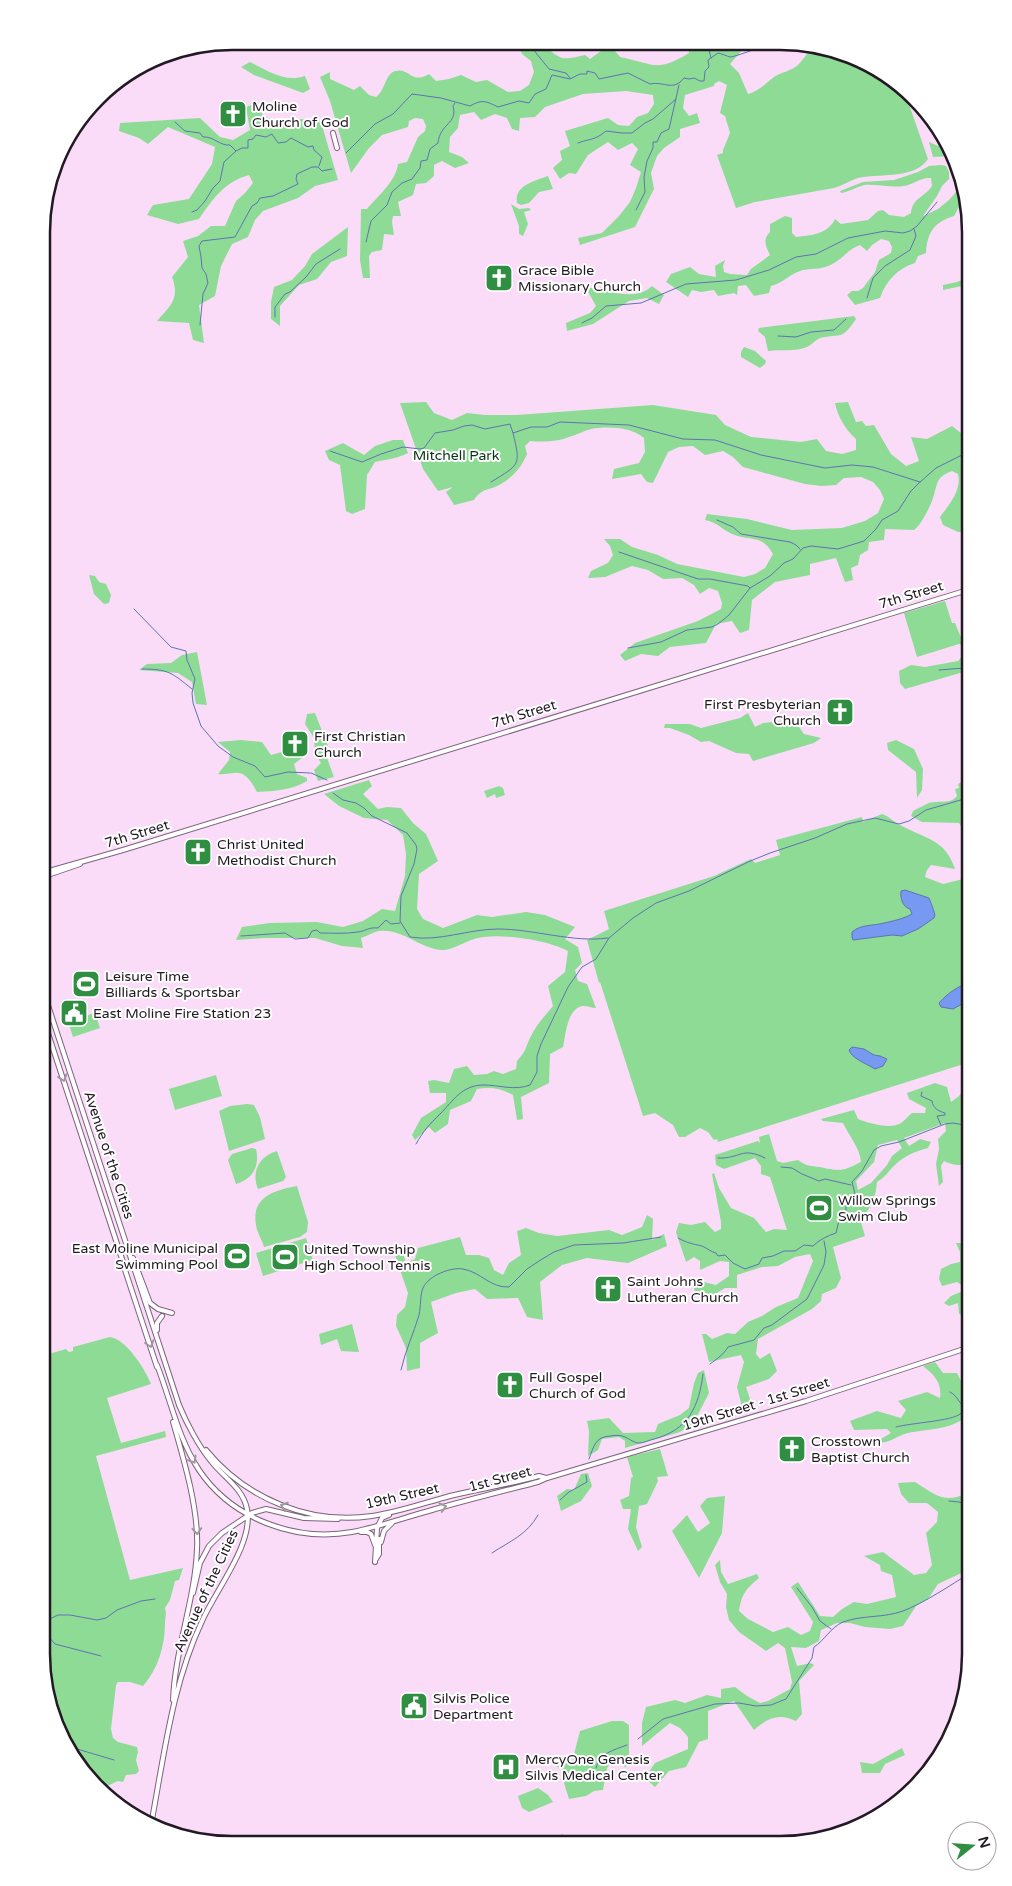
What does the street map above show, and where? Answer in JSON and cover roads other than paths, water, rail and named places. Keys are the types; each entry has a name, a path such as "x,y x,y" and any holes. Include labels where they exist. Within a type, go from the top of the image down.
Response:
{"main road":[{"path":"333,133 337,148"},
{"name":"7th Street","path":"50,871 962,592"},
{"name":"7th Street","path":"50,874 84,862"},
{"name":"Avenue of the Cities","path":"50,1012 181,1410 210,1461 242,1494 248,1514 243,1545 202,1622 173,1705"},
{"name":"Avenue of the Cities","path":"50,1040 140,1316"},
{"path":"124,1240 137,1266 148,1300 158,1309 172,1313"},
{"name":"Avenue of the Cities","path":"123,1264 157,1365 176,1432 196,1520 198,1540 196,1562 175,1679 173,1705 152,1817"},
{"path":"162,1316 156,1328 174,1390"},
{"name":"19th Street - 1st Street","path":"546,1478 787,1407 962,1350"},
{"path":"157,1365 178,1430 192,1459 215,1489 248,1514"},
{"name":"19th Street","path":"197,1439 226,1471 242,1484 265,1498 306,1513 334,1517 366,1517 398,1511 434,1500 539,1476 546,1478"},
{"name":"1st Street","path":"248,1514 284,1529 299,1532 337,1534 353,1532 538,1482 546,1478"},
{"path":"376,1560 375,1562 378,1525 384,1517 434,1500"},
{"name":"Avenue of the Cities","path":"187,1616 199,1569 206,1552 222,1533 248,1514 266,1509 312,1520 355,1517"},
{"path":"366,1517 374,1519 378,1525 379,1550 376,1560"},
{"path":"376,1560 380,1555 383,1533 396,1520"},
{"path":"299,1532 307,1535 325,1536 367,1532 372,1535 376,1549"},
{"name":"Avenue of the Cities","path":"159,1782 168,1734"}],"water":[{"path":"905,890 929,898 935,915 934,918 918,929 902,936 892,935 853,940 852,932 856,929 894,921 912,914 910,909 904,905 901,897 901,891"},
{"path":"962,986 962,1004 953,1009 941,1007 939,1003"},
{"path":"852,1047 864,1049 874,1055 887,1059 883,1066 875,1069 853,1056 849,1050"}],"waterway":[{"path":"534,50 549,69 566,73 570,78"},
{"path":"709,50 711,58"},
{"path":"346,153 375,124 393,114 412,94 441,98 470,106 478,102 484,102 498,107 519,101 529,103 535,94 546,89 552,75 570,79 580,74 587,74 587,71 595,73 599,79 628,73 650,84 668,85 676,84 684,78 704,81 705,71 709,67 708,60 718,53 733,57 753,50"},
{"path":"636,210 645,192 644,177 653,142 657,142 661,133 669,129 679,85"},
{"path":"578,143 595,138 606,131 632,133 653,119 676,99"},
{"path":"366,242 371,221 387,205 392,192 402,183 412,179 420,168 421,161 427,160 430,149 438,143 439,136 453,117 453,106 455,103"},
{"path":"175,122 185,131 200,133 203,137 230,145 236,151 248,148 248,140 253,139 256,135 266,137 272,134 278,143 286,142 291,138 308,147 313,146 314,150 322,157 319,166"},
{"path":"192,212 197,210 220,181 224,162 236,151"},
{"path":"200,325 203,294 208,283 202,268 199,246 202,241 235,237 252,206 260,198 273,196 298,184 297,174 312,167 318,167 322,171 332,169"},
{"path":"582,323 592,318 606,306 641,303 686,284 736,280 769,270 796,257 816,254 848,238 885,231 903,233 910,231 917,226 937,202"},
{"path":"867,298 873,278 885,266 910,250 916,236 914,229"},
{"path":"275,317 275,307 285,294 290,292 306,277 316,264 340,249"},
{"path":"778,336 796,337 811,332 834,330 846,319"},
{"path":"330,451 362,462 403,447 424,448 435,433 464,426 472,425 485,429 510,424 513,433 531,427 547,427 560,422 629,425 683,439 715,440 761,455 825,468 852,465 873,467 920,482"},
{"path":"491,482 508,471 516,463 517,452 513,433"},
{"path":"628,648 661,642 687,630 712,627 718,624 729,615 750,588 770,576 784,563 793,559 803,548 811,546 838,549 864,541 882,520 898,511 911,491 920,482 936,468 962,455"},
{"path":"717,520 733,527 741,534 790,542 800,549"},
{"path":"619,552 698,579 710,579 748,586 750,588"},
{"path":"134,609 171,647 186,651 187,660 195,679 192,693 193,703 201,726 218,746 233,757 255,766 265,777 288,772 310,773"},
{"path":"939,670 962,668"},
{"path":"142,669 170,673 192,689"},
{"path":"311,773 327,780"},
{"path":"333,793 343,800 356,803 372,816 407,833 416,845 414,864 401,896 400,921 410,937 432,938 498,929 581,939 608,938"},
{"path":"416,1144 430,1125 464,1090 484,1085 513,1088 530,1085 537,1072 537,1056 541,1044 568,987 582,967 596,959 609,938 633,918 656,903 689,891 748,862 815,838 847,824 875,818 899,824 909,821 926,810 962,800"},
{"path":"241,936 285,933 295,939 308,938 312,931 317,930 320,933 353,933 378,928 386,920 391,924 400,923"},
{"path":"922,1092 921,1096 932,1101 936,1109 945,1113 945,1115 937,1116 941,1125"},
{"path":"678,1238 702,1246 718,1256 725,1255 733,1263 745,1269 759,1264 762,1258 784,1251 795,1251 804,1245 813,1246 823,1238 836,1233 839,1220 846,1212 846,1206 855,1194 852,1182 862,1171 874,1150 945,1124 962,1125"},
{"path":"718,1158 746,1153 765,1158"},
{"path":"781,1167 792,1168 819,1181 825,1179 851,1185"},
{"path":"401,1370 419,1315 423,1288 435,1276 453,1269 463,1269 475,1273 496,1285 509,1287 527,1269 539,1261 554,1252 574,1245 623,1243 661,1237"},
{"path":"710,1364 728,1347 754,1340 764,1328 772,1325 807,1299 824,1265 826,1252 824,1241"},
{"path":"589,1459 592,1450 601,1438 614,1435 641,1443 675,1430 690,1416 695,1407 703,1374"},
{"path":"950,1392 956,1396 962,1405"},
{"path":"896,1427 949,1418 962,1412"},
{"path":"560,1500 569,1492 587,1482 586,1475"},
{"path":"949,1501 962,1503"},
{"path":"492,1553 523,1533 538,1515"},
{"path":"638,1739 663,1719 715,1704 771,1705 786,1699 812,1658 814,1647 839,1624 850,1620 903,1611 928,1599 962,1578"},
{"path":"797,1588 820,1621 831,1629"},
{"path":"50,1619 58,1615 70,1615 97,1620 106,1618 117,1610 141,1601 155,1599"},
{"path":"50,1638 55,1644 101,1656"},
{"path":"596,1768 604,1755 627,1745"},
{"path":"77,1749 114,1760"}],"place":[{"name":"Moline Church of God","path":"233,114"},
{"name":"Grace Bible Missionary Church","path":"499,278"},
{"name":"First Presbyterian Church","path":"840,712"},
{"name":"First Christian Church","path":"295,744"},
{"name":"Christ United Methodist Church","path":"198,852"},
{"name":"Leisure Time Billiards & Sportsbar","path":"86,984"},
{"name":"East Moline Fire Station 23","path":"74,1013"},
{"name":"Willow Springs Swim Club","path":"819,1208"},
{"name":"East Moline Municipal Swimming Pool","path":"237,1256"},
{"name":"United Township High School Tennis","path":"285,1257"},
{"name":"Saint Johns Lutheran Church","path":"608,1289"},
{"name":"Full Gospel Church of God","path":"510,1385"},
{"name":"Crosstown Baptist Church","path":"792,1449"},
{"name":"Silvis Police Department","path":"414,1706"},
{"name":"MercyOne Genesis Silvis Medical Center","path":"506,1767"}],"park label":[{"name":"Mitchell Park","path":"456,455"}]}
